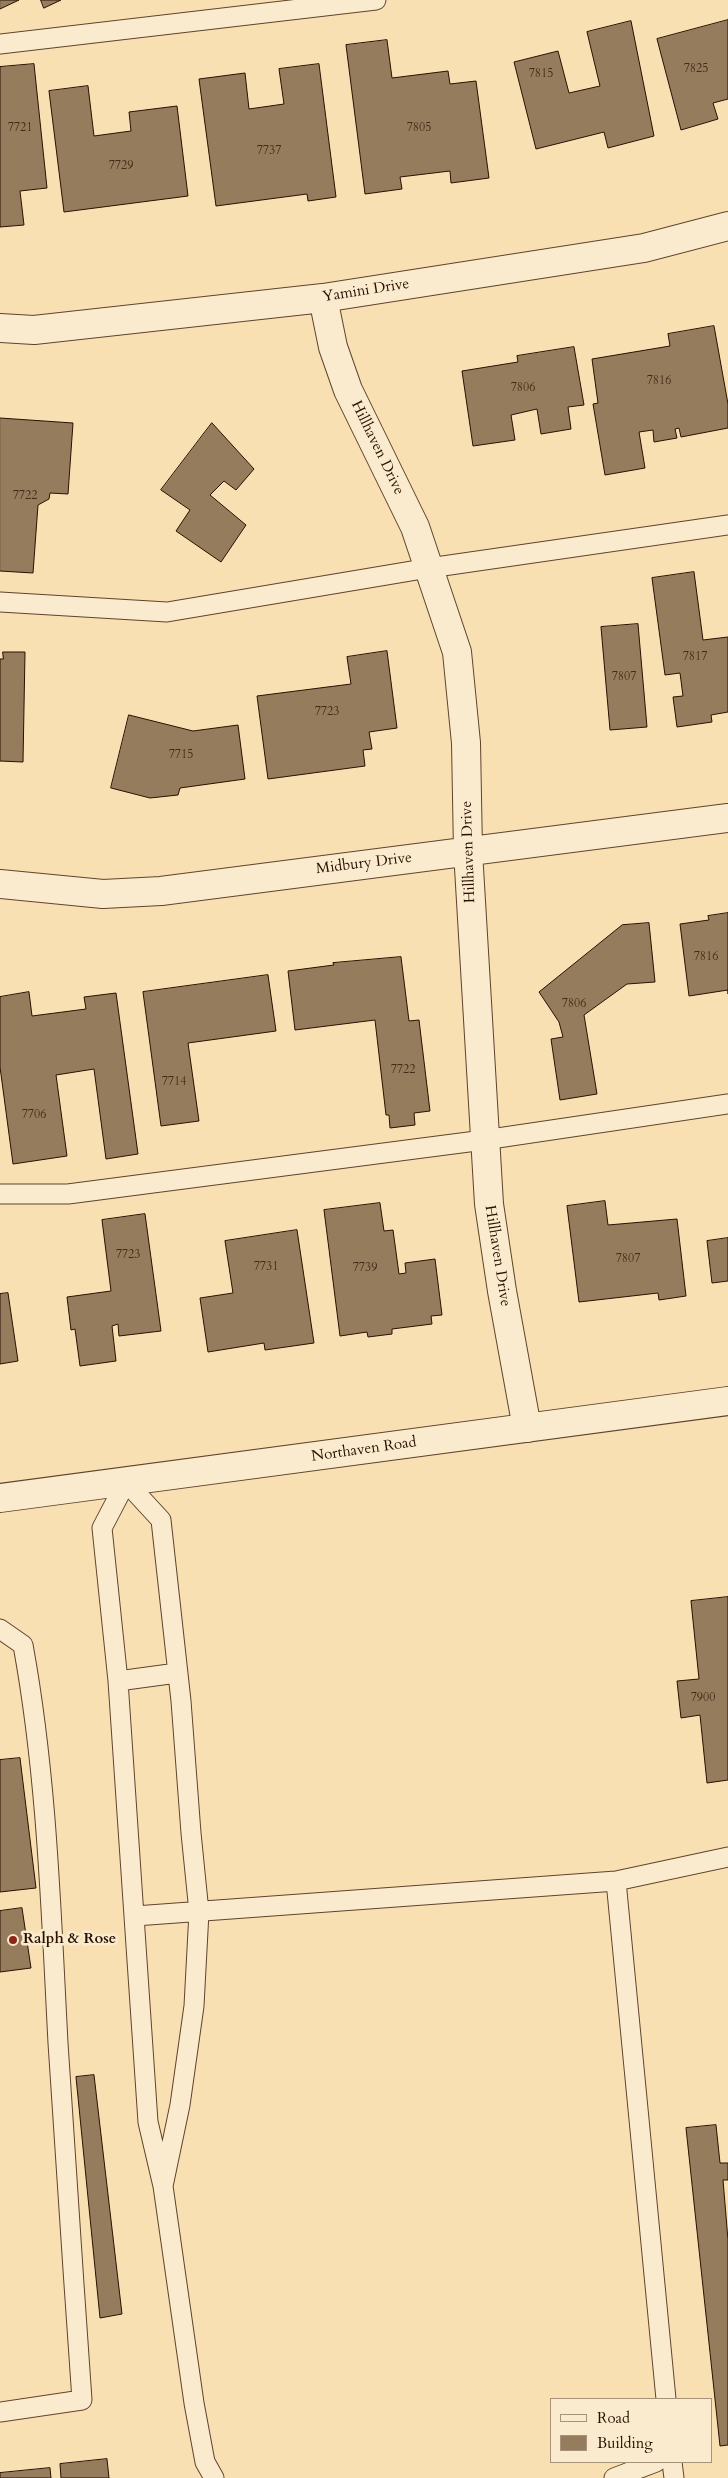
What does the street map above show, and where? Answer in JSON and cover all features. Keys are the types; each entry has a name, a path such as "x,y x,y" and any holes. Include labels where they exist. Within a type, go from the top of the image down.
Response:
{"street":[{"name":"Yamini Drive","path":"0,328 34,330 323,298 644,248 728,226"},
{"name":"Hillhaven Drive","path":"323,298 333,348 348,390 416,527 457,652 466,743 468,851 489,1204 500,1282 527,1428"},
{"name":"Midbury Drive","path":"0,884 102,894 162,891 728,818"},
{"name":"Northaven Road","path":"0,1498 728,1401"}],"lane":[{"path":"0,44 376,0"},
{"path":"0,602 167,612 429,568 728,524"},
{"path":"0,1194 68,1194 484,1140 728,1104"},
{"path":"163,2186 180,2105 194,2006 199,1912 177,1673 160,1520 126,1482 102,1528 118,1681 148,2122 163,2186 194,2403 205,2462 214,2478"},
{"path":"0,1629 24,1645 49,1861 60,2086 82,2400 0,2412"},
{"path":"118,1681 177,1673"},
{"path":"134,1916 616,1881 728,1857"},
{"path":"616,1881 666,2398"},
{"path":"614,2478 653,2463"},
{"path":"672,2463 674,2478"}],"building":[{"path":"0,0 19,0 0,9"},
{"path":"41,0 61,0 44,8"},
{"path":"728,20 728,99 713,103 718,119 681,130 657,39"},
{"path":"631,21 654,136 608,148 604,132 536,149 514,62 558,51 569,93 600,86 587,32"},
{"path":"387,40 392,78 448,71 450,84 476,81 489,178 451,183 450,171 400,177 402,189 365,194 346,45"},
{"path":"34,64 47,188 20,191 24,225 0,227 0,67"},
{"path":"319,64 336,197 308,201 307,194 216,206 199,79 245,73 249,109 284,104 279,69"},
{"path":"88,86 94,136 131,131 129,112 177,106 188,196 64,212 49,91"},
{"path":"714,326 728,404 728,428 681,437 679,428 675,429 677,438 654,442 653,430 639,432 645,468 605,475 593,404 598,403 592,359 670,346 668,334"},
{"path":"574,347 584,405 568,407 571,429 541,434 537,409 511,415 515,440 473,446 462,371 518,362 517,356"},
{"path":"0,418 73,423 68,494 50,493 49,499 38,505 33,573 0,571"},
{"path":"212,423 254,469 236,490 224,481 210,495 246,525 221,562 176,531 190,510 161,490"},
{"path":"694,572 703,640 728,637 728,712 711,715 712,722 677,727 673,697 683,696 680,673 665,675 652,578"},
{"path":"638,624 647,727 610,730 601,627"},
{"path":"387,651 397,728 369,732 372,749 363,750 365,766 268,779 257,696 351,684 347,657"},
{"path":"3,652 25,652 23,762 0,761 0,659 3,659"},
{"path":"129,715 193,731 238,725 245,779 180,788 178,795 150,798 111,788"},
{"path":"728,913 728,990 689,996 680,924 709,920 708,916"},
{"path":"649,923 655,982 627,984 584,1015 597,1094 560,1100 551,1039 563,1037 559,1022 539,992 622,925"},
{"path":"401,957 409,1021 419,1020 430,1111 414,1113 415,1125 390,1128 389,1115 386,1115 375,1020 295,1030 288,971 334,965 333,963"},
{"path":"268,975 276,1031 188,1043 199,1121 161,1126 143,992"},
{"path":"29,992 32,1016 86,1009 84,997 116,993 138,1154 106,1159 94,1069 56,1075 67,1156 13,1164 0,1067 0,997"},
{"path":"605,1201 608,1225 677,1219 686,1296 659,1300 658,1293 579,1302 567,1206"},
{"path":"380,1203 384,1231 393,1230 399,1274 406,1273 405,1263 435,1259 442,1315 431,1316 432,1324 392,1329 392,1334 368,1337 367,1332 340,1336 324,1210"},
{"path":"145,1214 161,1331 119,1336 118,1324 112,1326 116,1361 80,1366 75,1329 71,1330 67,1297 111,1291 102,1220"},
{"path":"297,1230 314,1343 265,1350 264,1343 208,1352 200,1298 233,1293 225,1241"},
{"path":"728,1238 728,1281 712,1283 707,1241"},
{"path":"8,1293 18,1361 0,1364 0,1294"},
{"path":"728,1597 728,1780 707,1783 700,1715 681,1718 677,1681 699,1679 691,1601"},
{"path":"20,1758 36,1888 0,1892 0,1760"},
{"name":"Ralph & Rose","path":"22,1908 31,1968 0,1972 0,1911"},
{"path":"94,2075 122,2314 100,2318 76,2077"},
{"path":"716,2125 720,2163 728,2163 728,2180 723,2180 728,2240 728,2445 720,2446 686,2128"},
{"path":"107,2459 109,2478 61,2478 60,2464"},
{"path":"50,2468 51,2478 0,2478 0,2473"}],"place":[{"name":"Ralph & Rose","path":"13,1940"}]}
